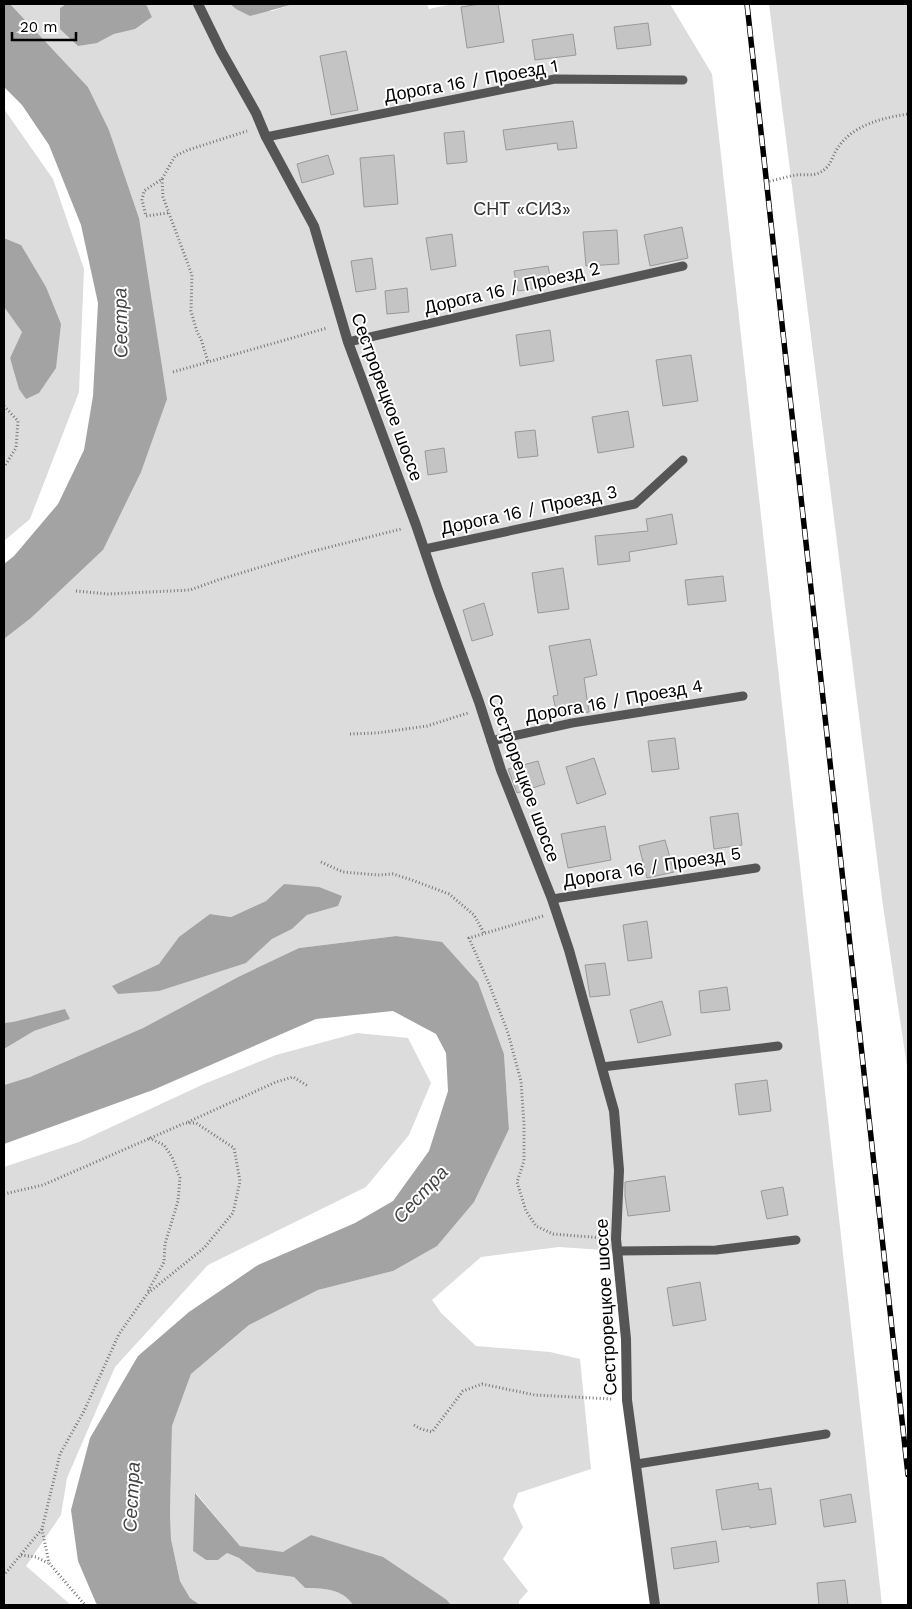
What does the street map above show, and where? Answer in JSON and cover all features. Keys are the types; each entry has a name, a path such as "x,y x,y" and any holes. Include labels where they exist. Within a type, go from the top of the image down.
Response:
{"street":[{"name":"Сестрорецкое шоссе","path":"198,4 314,226 348,342 425,549 501,770 552,899 569,950 614,1111 619,1170 616,1251 626,1339 627,1400 655,1605"}],"lane":[{"name":"Дорога 16 / Проезд 1","path":"266,137 555,79 684,80"},
{"name":"Дорога 16 / Проезд 2","path":"348,342 683,266"},
{"name":"Дорога 16 / Проезд 3","path":"425,549 635,504 683,460"},
{"name":"Дорога 16 / Проезд 4","path":"492,740 572,723 743,696"},
{"name":"Дорога 16 / Проезд 5","path":"552,899 756,868"},
{"path":"602,1067 778,1046"},
{"path":"616,1251 716,1250 796,1240"},
{"path":"637,1464 826,1434"}],"path":[{"path":"766,182 798,175 818,174 830,166 838,147 850,133 888,117 908,114"},
{"path":"168,213 146,216 142,200 144,191 162,179 176,156 188,150 261,126"},
{"path":"162,179 163,197 192,275 190,312 208,362"},
{"path":"173,372 342,324"},
{"path":"4,406 18,421 16,448 4,467"},
{"path":"76,591 108,594 190,590 310,552 416,525"},
{"path":"350,734 377,734 427,726 480,708"},
{"path":"321,862 343,872 378,875 393,874 449,894 474,915 484,933"},
{"path":"556,912 469,938 505,1026 521,1081 524,1161 517,1182 526,1211 536,1226 553,1234 616,1239"},
{"path":"4,1194 43,1184 276,1082 293,1077 308,1086"},
{"path":"147,1294 204,1248 233,1212 240,1181 234,1148 196,1123 185,1123"},
{"path":"48,1563 42,1529 60,1454 84,1411 119,1334 147,1294 164,1262 165,1244 178,1201 180,1178 172,1157 164,1145 149,1138"},
{"path":"414,1425 432,1432 463,1391 482,1384 535,1395 627,1400"},
{"path":"4,1575 42,1529"},
{"path":"20,1555 36,1557 48,1563 85,1605"}],"green space":[{"name":"СНТ «СИЗ»","path":"10,4 66,4 60,8 97,43 114,34 135,28 152,17 146,4 230,4 236,9 272,11 294,4 427,4 429,9 452,4 670,4 712,74 882,1605 655,1605 637,1464 617,1251 559,1247 481,1257 432,1300 441,1313 476,1346 550,1352 580,1359 591,1469 518,1493 513,1506 523,1527 503,1559 528,1591 519,1601 519,1605 451,1605 447,1600 311,1535 283,1553 240,1546 196,1493 193,1551 206,1560 218,1560 227,1553 239,1558 257,1572 294,1577 305,1588 332,1590 344,1596 353,1605 200,1605 190,1598 180,1581 171,1539 172,1426 191,1374 249,1325 318,1290 393,1271 509,1129 504,1054 478,982 442,943 396,936 299,948 240,976 143,1028 30,1077 4,1085 4,1049 34,1031 70,1019 4,1023 4,639 31,618 103,550 139,218 109,130 88,87","holes":["284,884 338,906 307,915 292,929 272,939 246,963 112,986 159,964 210,914 231,917 266,901"]},
{"path":"769,4 908,4 908,1073 883,906"},
{"path":"4,109 53,179 84,269 79,392 30,519 4,541 4,307 22,332 10,358 26,399 21,245 4,238"},
{"path":"357,1033 408,1038 431,1083 409,1135 366,1187 208,1265 115,1367 67,1478 61,1515 26,1566 71,1605 4,1605 4,1167 79,1142 204,1084 276,1055"}],"water":[{"name":"Сестра","path":"4,4 11,5 88,87 109,130 139,218 167,399 141,472 103,550 31,618 4,639 4,564 14,556 58,504 84,450 93,396 98,303 81,225 49,145 22,105 4,87"},
{"path":"66,4 146,4 152,17 135,29 114,34 97,43 78,46 60,29 60,8"},
{"path":"230,4 294,4 250,16"},
{"path":"4,238 21,245 46,287 61,324 56,368 39,393 26,399 19,389 10,358 22,332 4,307"},
{"path":"284,884 319,887 342,896 338,906 307,915 292,929 272,939 246,963 159,991 118,994 112,986 159,964 179,937 210,914 231,917 266,901"},
{"name":"Сестра","path":"396,936 442,942 478,982 504,1054 509,1129 474,1202 437,1246 393,1271 318,1290 249,1325 191,1374 172,1426 171,1539 180,1581 190,1598 200,1605 98,1605 78,1561 71,1510 90,1438 138,1356 189,1312 258,1265 355,1223 393,1201 429,1151 448,1091 446,1053 436,1034 393,1011 316,1019 153,1090 4,1144 4,1085 30,1077 143,1028 240,976 299,948"},
{"path":"65,1009 70,1019 34,1031 4,1049 4,1023"},
{"path":"195,1493 240,1546 283,1552 311,1535 383,1557 447,1600 451,1605 353,1605 344,1596 332,1590 305,1588 294,1577 257,1572 239,1558 227,1553 218,1560 206,1560 193,1551"}],"building":[{"path":"498,4 504,42 467,48 461,7"},
{"path":"648,23 651,45 617,49 614,27"},
{"path":"573,34 576,55 535,60 532,40"},
{"path":"346,51 358,110 331,115 320,56"},
{"path":"573,121 577,148 558,150 557,143 506,150 503,130"},
{"path":"464,131 467,162 447,164 444,133"},
{"path":"328,155 334,174 302,183 297,164"},
{"path":"394,155 398,204 364,207 360,158"},
{"path":"682,227 688,258 650,266 644,235"},
{"path":"617,230 619,264 586,266 583,232"},
{"path":"452,234 456,266 431,270 426,238"},
{"path":"372,258 376,289 356,292 351,261"},
{"path":"548,266 552,286 518,291 514,271"},
{"path":"407,288 409,312 387,314 385,291"},
{"path":"550,330 554,361 520,366 516,335"},
{"path":"691,355 698,401 663,406 656,360"},
{"path":"628,411 634,447 598,453 592,417"},
{"path":"535,430 538,456 518,458 515,432"},
{"path":"444,448 447,472 428,475 425,451"},
{"path":"672,514 677,544 629,552 630,561 598,565 595,536 648,531 646,519"},
{"path":"563,568 569,609 538,613 532,573"},
{"path":"723,576 726,601 688,605 685,580"},
{"path":"484,603 493,635 472,641 463,610"},
{"path":"590,639 597,675 584,678 589,712 557,716 553,696 558,695 549,646"},
{"path":"675,738 679,769 652,772 648,741"},
{"path":"594,758 606,794 577,804 566,767"},
{"path":"538,761 545,784 517,793 508,769"},
{"path":"738,813 742,845 714,849 710,817"},
{"path":"605,826 611,860 568,868 561,834"},
{"path":"665,840 674,872 647,878 639,846"},
{"path":"647,921 652,958 628,961 623,925"},
{"path":"605,963 610,995 590,997 585,965"},
{"path":"727,987 730,1010 701,1013 699,991"},
{"path":"662,1001 671,1035 638,1043 630,1010"},
{"path":"767,1080 771,1111 739,1115 735,1084"},
{"path":"665,1176 670,1211 628,1216 625,1182"},
{"path":"783,1187 788,1215 767,1219 761,1191"},
{"path":"700,1282 706,1320 673,1326 667,1288"},
{"path":"758,1483 759,1490 771,1488 776,1524 722,1530 716,1490"},
{"path":"851,1494 856,1522 824,1527 820,1500"},
{"path":"716,1541 719,1562 674,1569 671,1548"},
{"path":"845,1580 848,1605 819,1605 817,1583"}],"railway":[{"path":"747,4 908,1475"}]}
